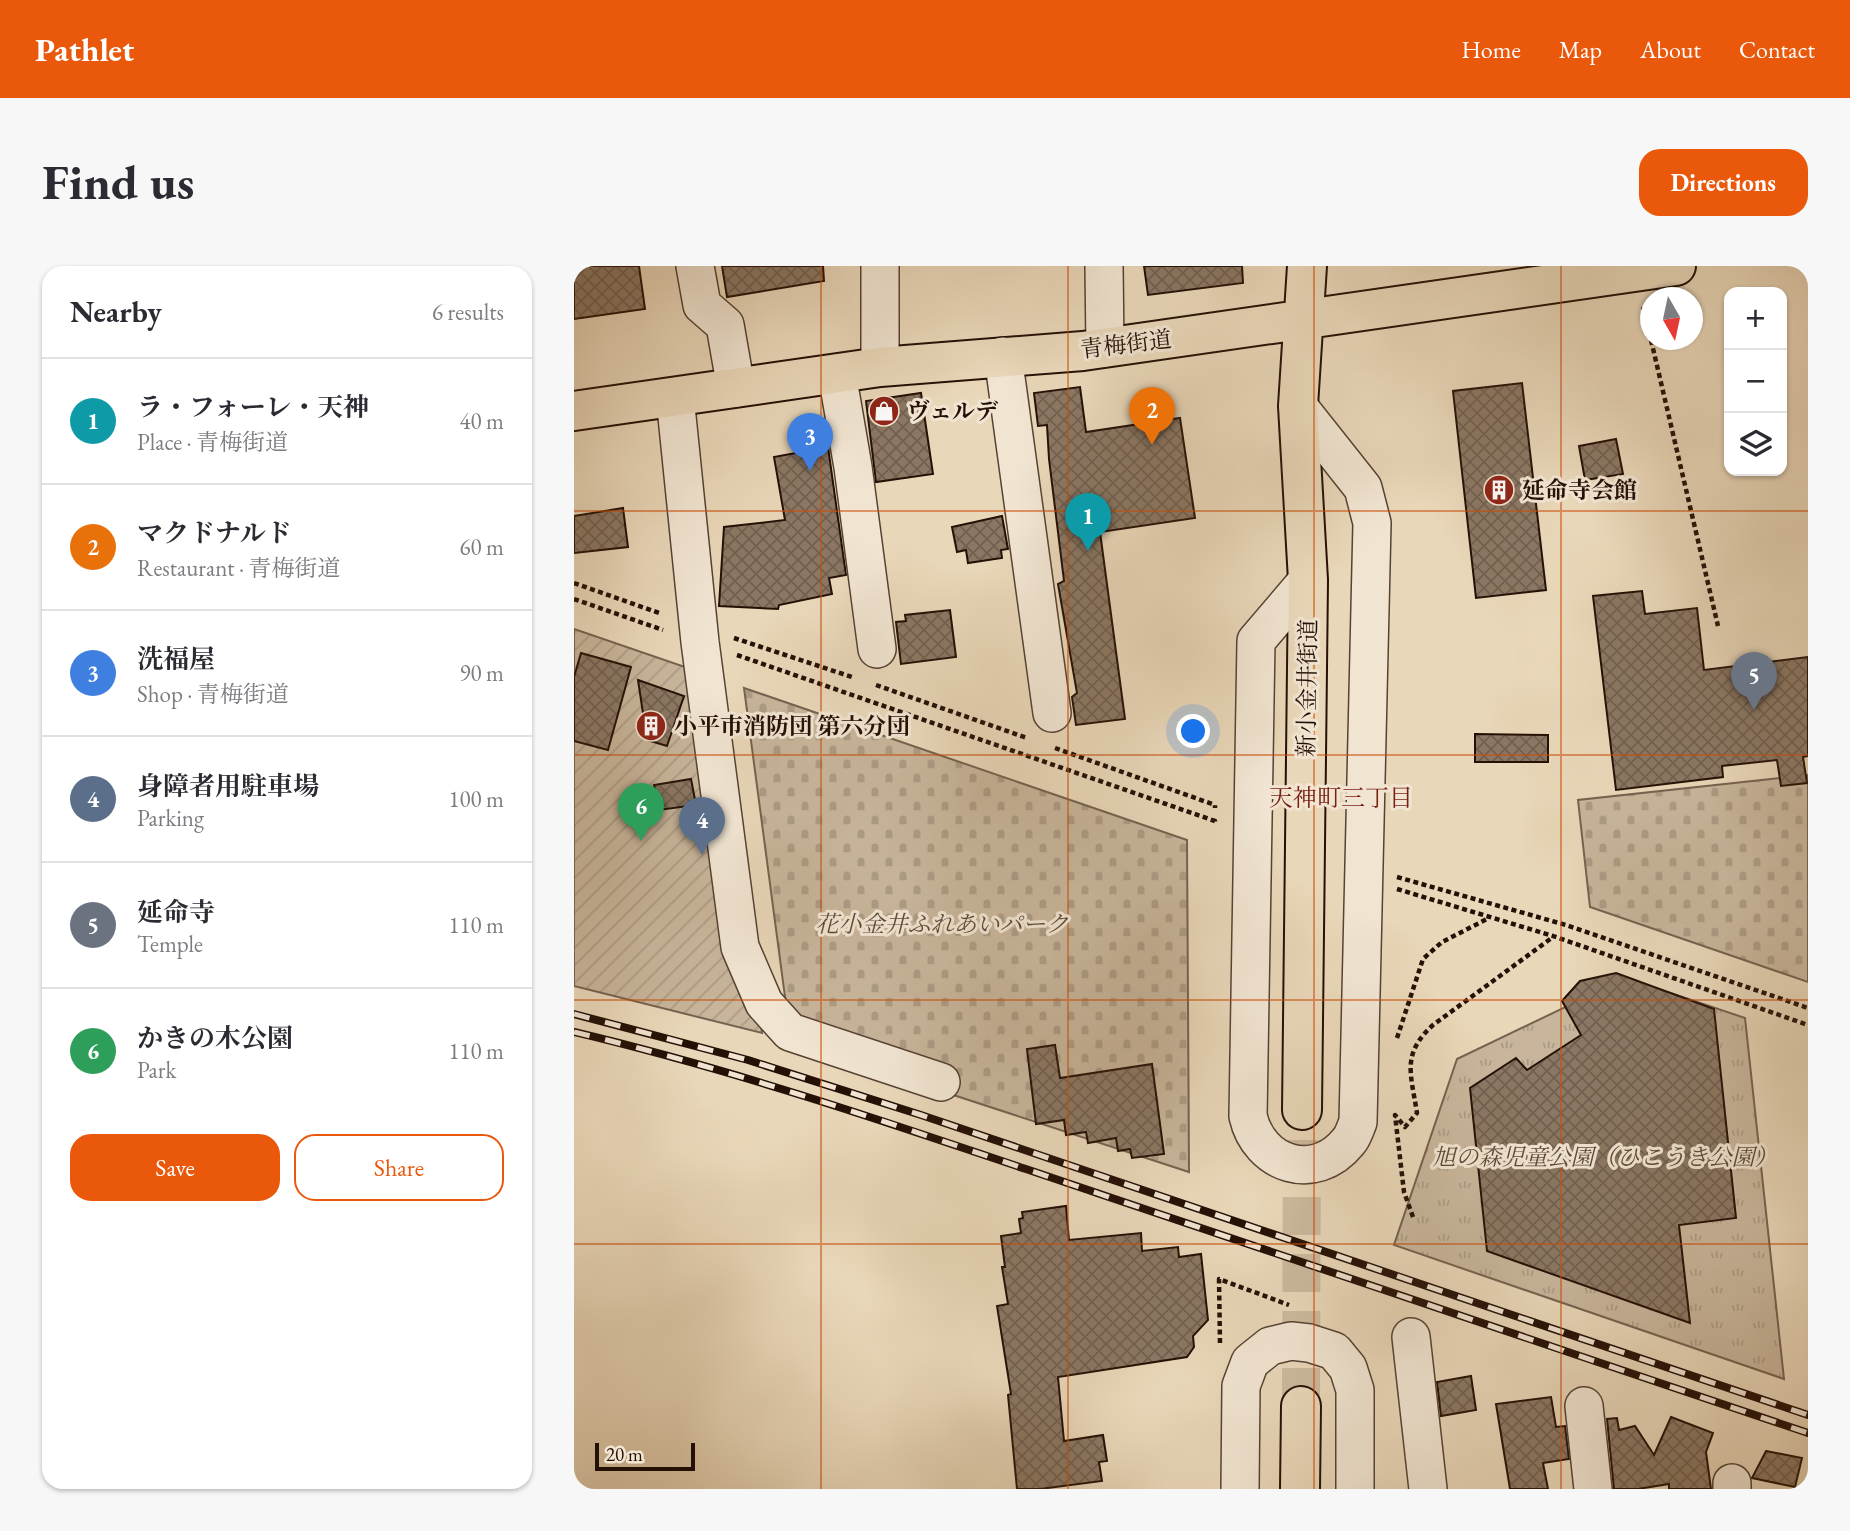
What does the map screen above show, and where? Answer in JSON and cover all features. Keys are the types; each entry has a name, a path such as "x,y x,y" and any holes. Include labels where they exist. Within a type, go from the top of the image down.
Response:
{"main road":[{"name":"新小金井街道","path":"1302,1110 1308,580 1298,407 1307,266"},
{"name":"青梅街道","path":"574,411 880,367 1105,348 1664,267"},
{"path":"1300,1489 1301,1406"}],"street":[{"path":"695,266 702,305 725,325 736,388"},
{"path":"880,266 880,367"},
{"path":"1104,266 1105,348"},
{"path":"1003,356 1045,733"},
{"path":"837,374 853,467 877,649"},
{"path":"675,397 700,634 740,947 764,1003 790,1032 942,1082"},
{"path":"1298,407 1363,488 1372,523 1358,1122 1350,1140 1338,1152 1316,1163 1302,1165 1287,1163 1271,1156 1257,1140 1248,1116 1256,641 1308,580"},
{"path":"1411,1337 1428,1489"},
{"path":"1240,1489 1241,1386 1250,1363 1270,1346 1291,1341 1309,1343 1334,1351 1348,1368 1355,1390 1355,1489"},
{"path":"1584,1406 1593,1489"}],"path":[{"path":"1654,350 1718,626"},
{"path":"574,583 700,634 1045,733 1215,805 1216,821"},
{"path":"1395,877 1566,925 1808,1008"},
{"path":"1397,1040 1423,960 1442,942 1489,918"},
{"path":"1413,1217 1404,1192 1395,1115 1405,1127 1417,1113 1410,1064 1414,1046 1421,1035 1433,1025 1553,936"},
{"path":"1220,1346 1219,1279 1295,1308"}],"green space":[{"path":"574,629 717,678 762,1033 574,986"},
{"name":"花小金井ふれあいパーク","path":"744,688 1187,840 1189,1172 791,1042"},
{"path":"1808,775 1808,982 1590,907 1578,800"},
{"name":"旭の森児童公園（ひこうき公園）","path":"1626,978 1745,1018 1784,1379 1394,1245 1457,1059"}],"building":[{"path":"574,266 639,266 645,309 574,319"},
{"path":"722,266 823,266 824,281 727,297"},
{"path":"1144,266 1242,266 1243,283 1148,295"},
{"name":"延命寺会館","path":"1522,383 1546,590 1476,598 1453,391"},
{"path":"1080,387 1086,432 1180,418 1195,518 1100,532 1125,719 1076,725 1072,697 1077,693 1058,584 1064,581 1047,425 1038,426 1034,393"},
{"path":"921,393 933,474 876,482 866,401"},
{"path":"1616,439 1623,474 1585,480 1579,446"},
{"path":"828,447 846,575 829,578 832,594 779,605 778,609 719,606 724,527 785,520 774,457"},
{"path":"623,508 628,547 574,553 574,516"},
{"path":"1002,516 1008,549 1001,550 1002,558 968,563 966,550 957,552 952,527"},
{"path":"1642,591 1645,614 1697,608 1704,670 1808,657 1808,756 1803,757 1807,783 1781,786 1777,760 1722,766 1723,777 1616,790 1593,596"},
{"path":"950,610 956,657 901,664 896,622 906,621 905,615"},
{"path":"581,653 631,667 608,750 574,741 574,677"},
{"path":"638,680 684,696 667,746 647,740"},
{"path":"1475,734 1548,735 1548,762 1475,762"},
{"path":"691,779 696,805 659,810 654,785"},
{"name":"旭の森児童公園（ひこうき公園）","path":"1616,973 1714,1009 1736,1218 1679,1225 1690,1323 1487,1251 1470,1088 1516,1058 1527,1070 1581,1035 1562,1001 1580,981"},
{"path":"1055,1045 1060,1078 1152,1064 1164,1154 1132,1158 1130,1149 1118,1151 1116,1138 1088,1143 1086,1132 1066,1135 1064,1120 1036,1124 1027,1049"},
{"path":"1066,1206 1069,1240 1141,1233 1142,1251 1178,1247 1179,1257 1201,1254 1208,1320 1193,1336 1194,1347 1187,1357 1058,1377 1064,1441 1103,1435 1107,1461 1099,1462 1102,1481 1040,1489 1017,1489 1008,1395 1011,1394 997,1306 1008,1304 1002,1267 1005,1267 1001,1236 1021,1233 1019,1219 1023,1218 1022,1212"},
{"path":"1471,1376 1476,1410 1441,1416 1437,1382"},
{"path":"1551,1397 1556,1427 1565,1426 1569,1459 1543,1463 1548,1489 1510,1489 1496,1404"},
{"path":"1671,1417 1713,1433 1706,1452 1711,1489 1669,1489 1669,1484 1638,1489 1614,1489 1607,1419 1617,1418 1619,1430 1635,1426 1654,1455"},
{"path":"1766,1451 1802,1458 1795,1487 1752,1478"}],"tunnel":[{"path":"1301,1406 1302,1110"}],"railway":[{"path":"574,1014 748,1060 921,1115 1808,1415"},
{"path":"574,1032 837,1106 1808,1433"}],"place":[{"name":"ヴェルデ","path":"884,411"},
{"name":"マクドナルド","path":"1152,445"},
{"name":"洗福屋","path":"810,471"},
{"name":"延命寺会館","path":"1499,490"},
{"name":"ラ・フォーレ・天神","path":"1088,551"},
{"name":"延命寺","path":"1754,710"},
{"name":"小平市消防団 第六分団","path":"651,726"},
{"name":"かきの木公園","path":"641,841"},
{"name":"身障者用駐車場","path":"702,855"}],"district":[{"name":"天神町三丁目","path":"1341,798"}]}
